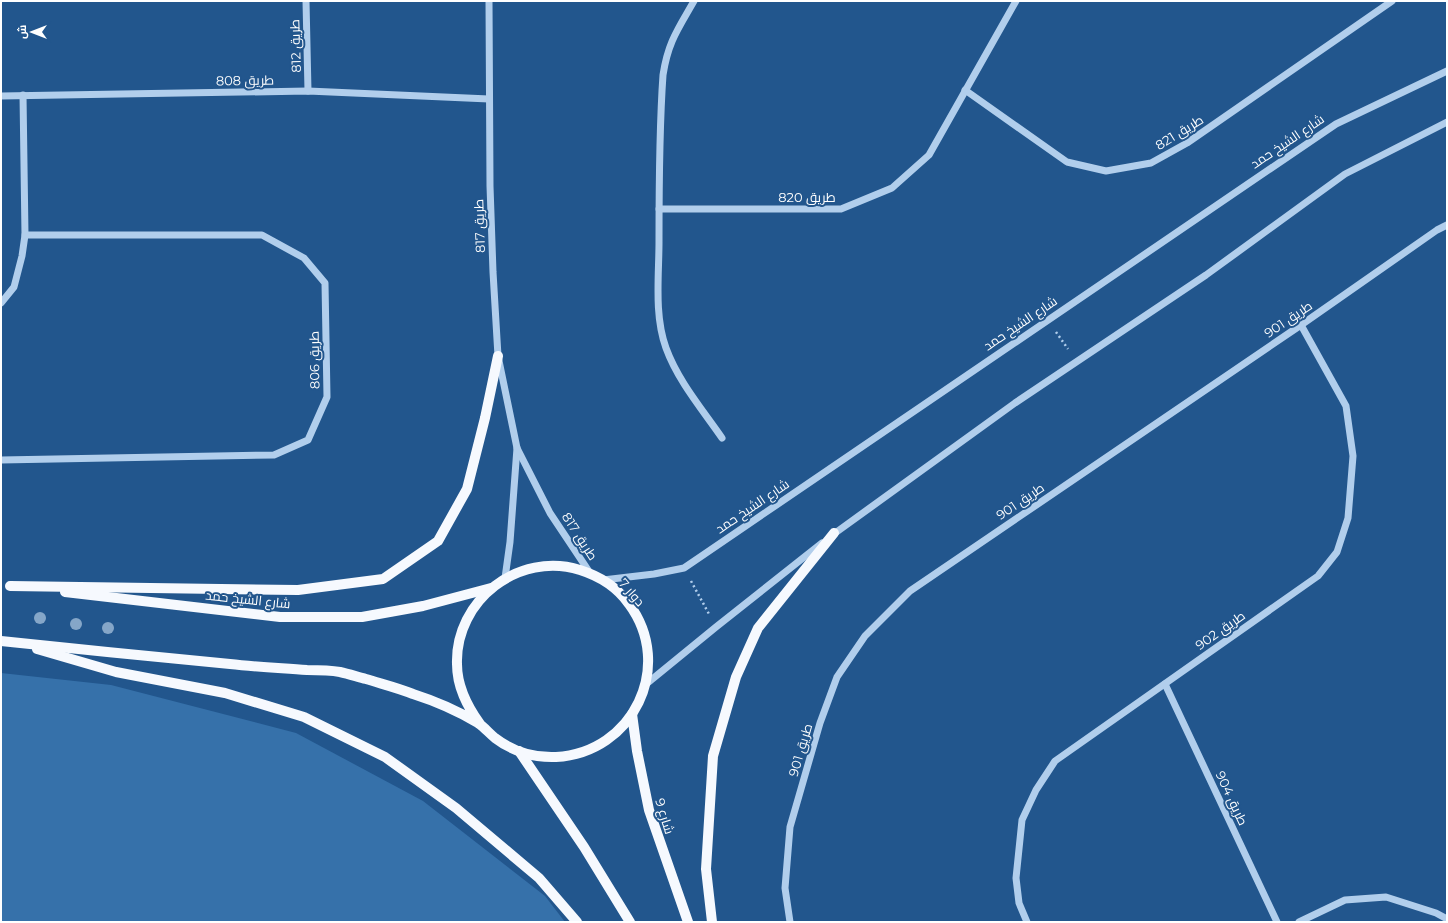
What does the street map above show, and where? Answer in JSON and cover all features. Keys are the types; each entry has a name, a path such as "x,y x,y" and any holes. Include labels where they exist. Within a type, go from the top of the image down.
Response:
{"main road":[{"path":"5,585 298,590 383,579 438,541 467,490 486,418 498,356"},
{"path":"712,922 706,869 713,756 736,677 758,628 834,533"},
{"name":"دوار 7","path":"539,566 556,566 574,568 590,573 603,580 616,590 628,603 637,617 644,634 648,668 645,685 639,702 632,714 613,736 584,752 568,756 552,757 535,756 519,751 496,739 480,724 471,712 459,681 457,664 458,648 462,631 468,616 478,601 490,588 521,570 539,566"},
{"name":"شارع الشيخ حمد","path":"5,585 280,617 362,617 423,606 490,588"},
{"path":"6,641 231,664 340,672 406,691 431,700 480,724"},
{"path":"6,641 116,672 225,694 304,717 384,757 456,808 539,878 577,922"},
{"name":"شارع 9","path":"632,714 636,751 648,810 688,922"},
{"path":"519,751 584,847 630,922"}],"street":[{"name":"طريق 812","path":"306,1 308,91"},
{"name":"طريق 817","path":"489,1 489,99 493,272 498,356 517,448 550,513 590,573"},
{"path":"694,1 678,27 670,43 665,59 662,92 659,209 659,306 661,326 673,365 722,438"},
{"name":"طريق 820","path":"659,209 841,209 892,188 929,155 1016,1"},
{"name":"طريق 821","path":"965,90 1067,162 1106,170 1151,163 1187,143 1392,1"},
{"name":"شارع الشيخ حمد","path":"603,580 654,574 684,568 1336,124 1447,71"},
{"name":"طريق 808","path":"1,96 308,91 489,99"},
{"path":"1,303 14,287 22,256 25,235 23,95"},
{"path":"645,685 716,626 834,533 1015,403 1206,275 1345,174 1447,122"},
{"name":"طريق 901","path":"790,922 785,888 790,827 820,723 837,677 865,636 910,591 1447,225"},
{"name":"طريق 806","path":"1,460 274,456 308,440 327,397 325,283 304,258 262,235 25,235"},
{"name":"طريق 902","path":"1027,922 1019,903 1016,878 1022,820 1036,790 1055,761 1318,576 1336,552 1348,518 1353,456 1346,406 1301,325"},
{"name":"طريق 817","path":"505,578 510,542 517,448"},
{"name":"طريق 904","path":"1165,684 1277,922"},
{"path":"1299,922 1345,900 1386,897 1436,913 1447,919"}],"path":[{"path":"1047,320 1076,362"},
{"path":"684,568 716,626"}],"shaded area":[{"path":"1,673 111,685 296,733 423,801 545,896 565,922 1,922"}]}
